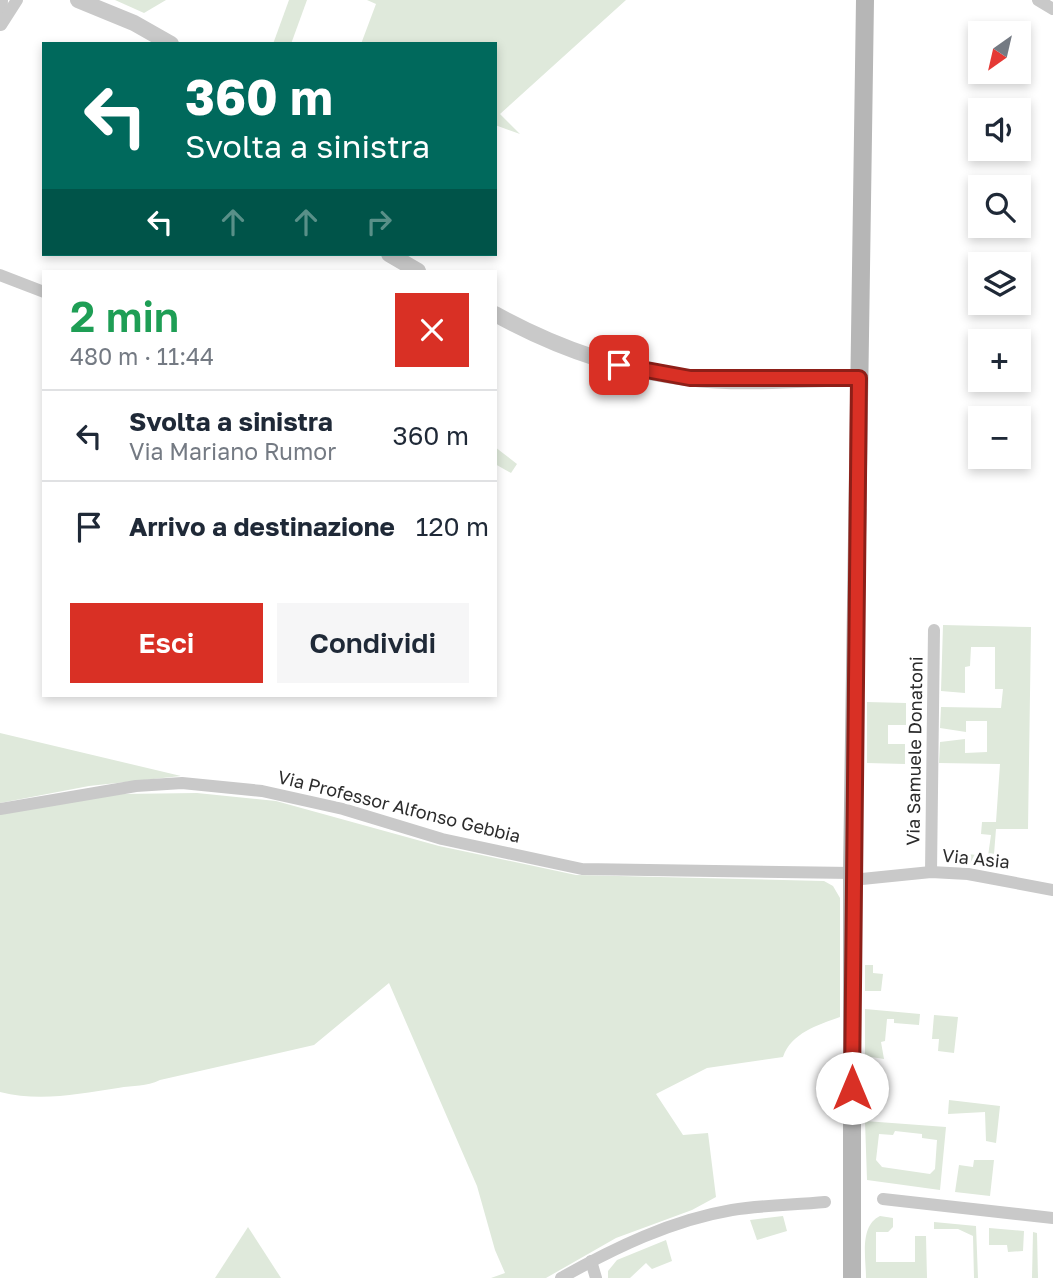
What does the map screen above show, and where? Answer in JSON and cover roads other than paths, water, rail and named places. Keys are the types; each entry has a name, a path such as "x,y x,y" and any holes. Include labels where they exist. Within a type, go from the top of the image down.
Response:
{"main road":[{"path":"852,1278 852,877 865,0"}],"street":[{"path":"0,26 2,0"},
{"path":"0,26 18,0"},
{"path":"78,0 134,23 167,42"},
{"path":"1038,0 1053,9"},
{"path":"392,256 416,270"},
{"path":"0,275 42,291"},
{"path":"497,315 575,351 659,374 728,380 859,378"},
{"name":"Via Samuele Donatoni","path":"931,872 934,630"},
{"name":"Via Professor Alfonso Gebbia","path":"0,809 136,786 182,783 262,791 344,809 442,839 582,869 750,871 852,877"},
{"name":"Via Asia","path":"852,877 931,872 1001,878 1053,890"},
{"path":"883,1199 1053,1218"},
{"path":"561,1278 650,1234 732,1210 825,1202"},
{"path":"591,1261 596,1278"}]}
